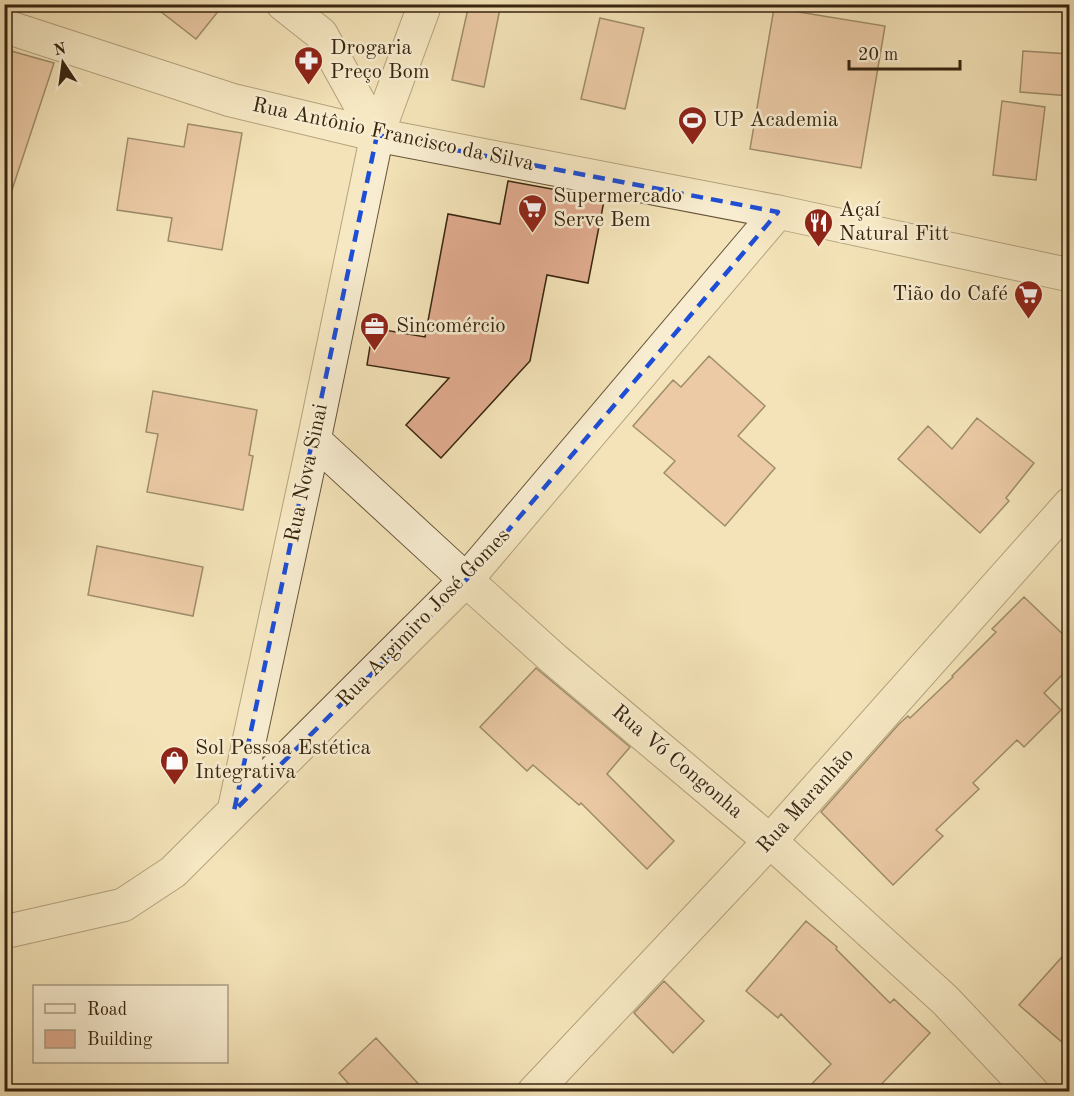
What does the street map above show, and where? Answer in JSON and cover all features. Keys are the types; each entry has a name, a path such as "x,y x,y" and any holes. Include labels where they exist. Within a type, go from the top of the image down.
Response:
{"street":[{"path":"283,4 321,34 377,135"},
{"name":"Rua Nova Sinai","path":"234,811 377,135 425,4"},
{"name":"Rua Antônio Francisco da Silva","path":"4,26 231,100 377,135 778,212 1070,275"},
{"name":"Rua Argimiro José Gomes","path":"4,932 123,905 173,872 466,580 778,212"},
{"name":"Rua Vó Congonha","path":"314,440 564,668 770,842 945,1000 1032,1092"},
{"name":"Rua Maranhão","path":"534,1092 770,842 1070,504"}],"highlighted area":[{"path":"377,135 778,212 466,580 234,811"}],"building":[{"path":"151,4 224,4 196,39"},
{"path":"469,4 501,4 484,87 452,80"},
{"path":"774,8 885,26 861,168 750,149"},
{"path":"600,18 644,28 625,109 581,99"},
{"path":"4,49 54,63 10,196 4,195"},
{"path":"1023,51 1070,54 1070,96 1020,92"},
{"path":"1002,101 1045,107 1036,180 993,175"},
{"path":"188,124 242,133 222,250 168,241 172,218 117,210 128,138 184,147"},
{"path":"508,181 604,201 588,283 547,275 530,361 441,458 406,425 449,378 367,365 373,328 425,337 448,214 500,224"},
{"path":"709,356 765,406 738,436 775,468 725,526 664,473 675,461 633,426 673,380 681,387"},
{"path":"153,391 257,410 249,455 253,456 243,510 147,492 158,434 146,432"},
{"path":"977,418 1034,463 1006,498 1009,501 980,533 898,459 928,426 952,449"},
{"path":"97,546 203,567 193,616 88,595"},
{"path":"1024,597 1070,641 1070,667 1044,693 1061,710 1024,747 1017,740 973,783 979,789 936,830 943,836 893,885 821,812 899,724 908,716 910,718 953,677 996,632 992,629"},
{"path":"536,668 630,747 607,774 674,841 647,869 581,803 579,805 533,765 527,771 480,727"},
{"path":"806,921 837,947 836,949 890,1003 894,999 930,1033 874,1092 804,1092 831,1064 781,1014 778,1018 746,991"},
{"path":"1070,948 1070,1049 1019,1005"},
{"path":"664,981 704,1021 673,1053 634,1013"},
{"path":"376,1038 426,1092 356,1092 339,1073"}],"place":[{"name":"Drogaria Preço Bom","path":"309,86"},
{"name":"UP Academia","path":"692,146"},
{"name":"Supermercado Serve Bem","path":"532,234"},
{"name":"Açaí Natural Fitt","path":"818,248"},
{"name":"Tião do Café","path":"1029,320"},
{"name":"Sincomércio","path":"375,352"},
{"name":"Sol Pessoa Estética Integrativa","path":"174,786"}]}
